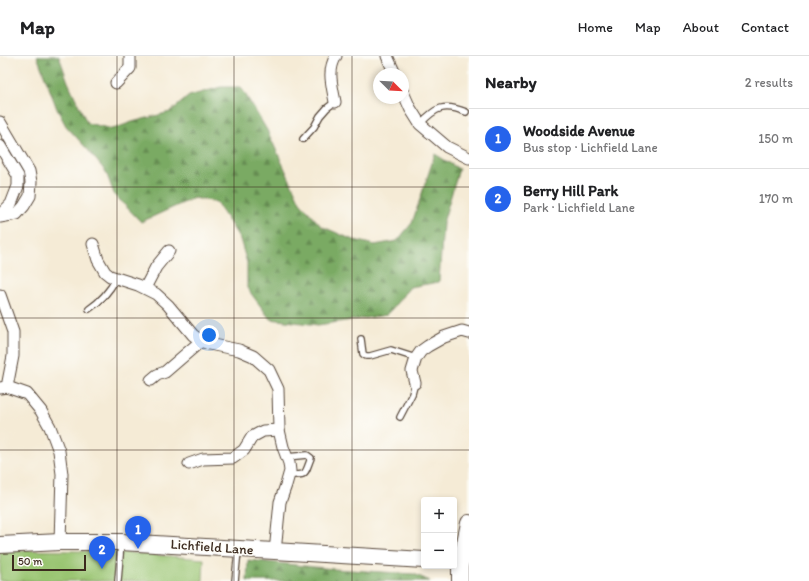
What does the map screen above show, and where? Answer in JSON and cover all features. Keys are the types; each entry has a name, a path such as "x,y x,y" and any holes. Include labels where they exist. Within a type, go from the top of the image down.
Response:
{"street":[{"path":"116,83 130,68 130,56"},
{"path":"335,102 330,72 336,56"},
{"path":"387,56 392,68"},
{"path":"408,104 420,124 447,146 469,158"},
{"path":"0,122 29,171 31,182 30,196 17,214 0,216"},
{"path":"0,146 18,176 18,186 11,204 0,216"},
{"path":"93,244 98,260 105,272 110,276 145,288 156,294 201,341 239,350 253,356 269,370 278,389 279,430 283,447 290,463 290,472 280,502 275,552"},
{"path":"145,288 156,267 169,251"},
{"path":"0,295 13,332 13,356 4,388 27,394 41,411 50,427 59,451 62,474 60,542"},
{"path":"415,383 412,371 416,358 421,351 444,337 466,332"},
{"path":"151,380 157,375 165,372 201,341"},
{"path":"189,464 203,459 233,458 244,450 252,437 263,431 279,430"},
{"path":"461,571 469,523"},
{"name":"Lichfield Lane","path":"0,545 60,542 121,542 421,560"}],"lane":[{"path":"303,139 320,116 335,102"},
{"path":"420,124 435,111 442,108 456,107 466,112"},
{"path":"89,308 97,304 104,297 116,278"},
{"path":"361,339 363,354 366,356 391,350 416,358"},
{"path":"400,417 412,394 415,383"},
{"path":"288,457 307,455 311,458 305,473 302,475 289,475"},
{"path":"118,581 121,542"},
{"path":"235,581 238,549"}],"green space":[{"path":"37,56 59,56 68,82 87,123 113,129 132,122 170,112 189,96 221,87 241,87 267,130 300,202 321,226 351,239 374,245 397,241 412,223 435,154 459,169 443,223 439,282 410,287 387,315 318,325 270,319 247,288 247,263 240,239 216,202 194,198 141,222 114,194 106,172 66,126 57,109"},
{"path":"0,550 120,552 204,559 203,581 0,581"},
{"path":"248,560 334,569 414,574 430,581 247,581"}],"place":[{"name":"Woodside Avenue","path":"138,549"},
{"name":"Berry Hill Park","path":"102,569"}]}
